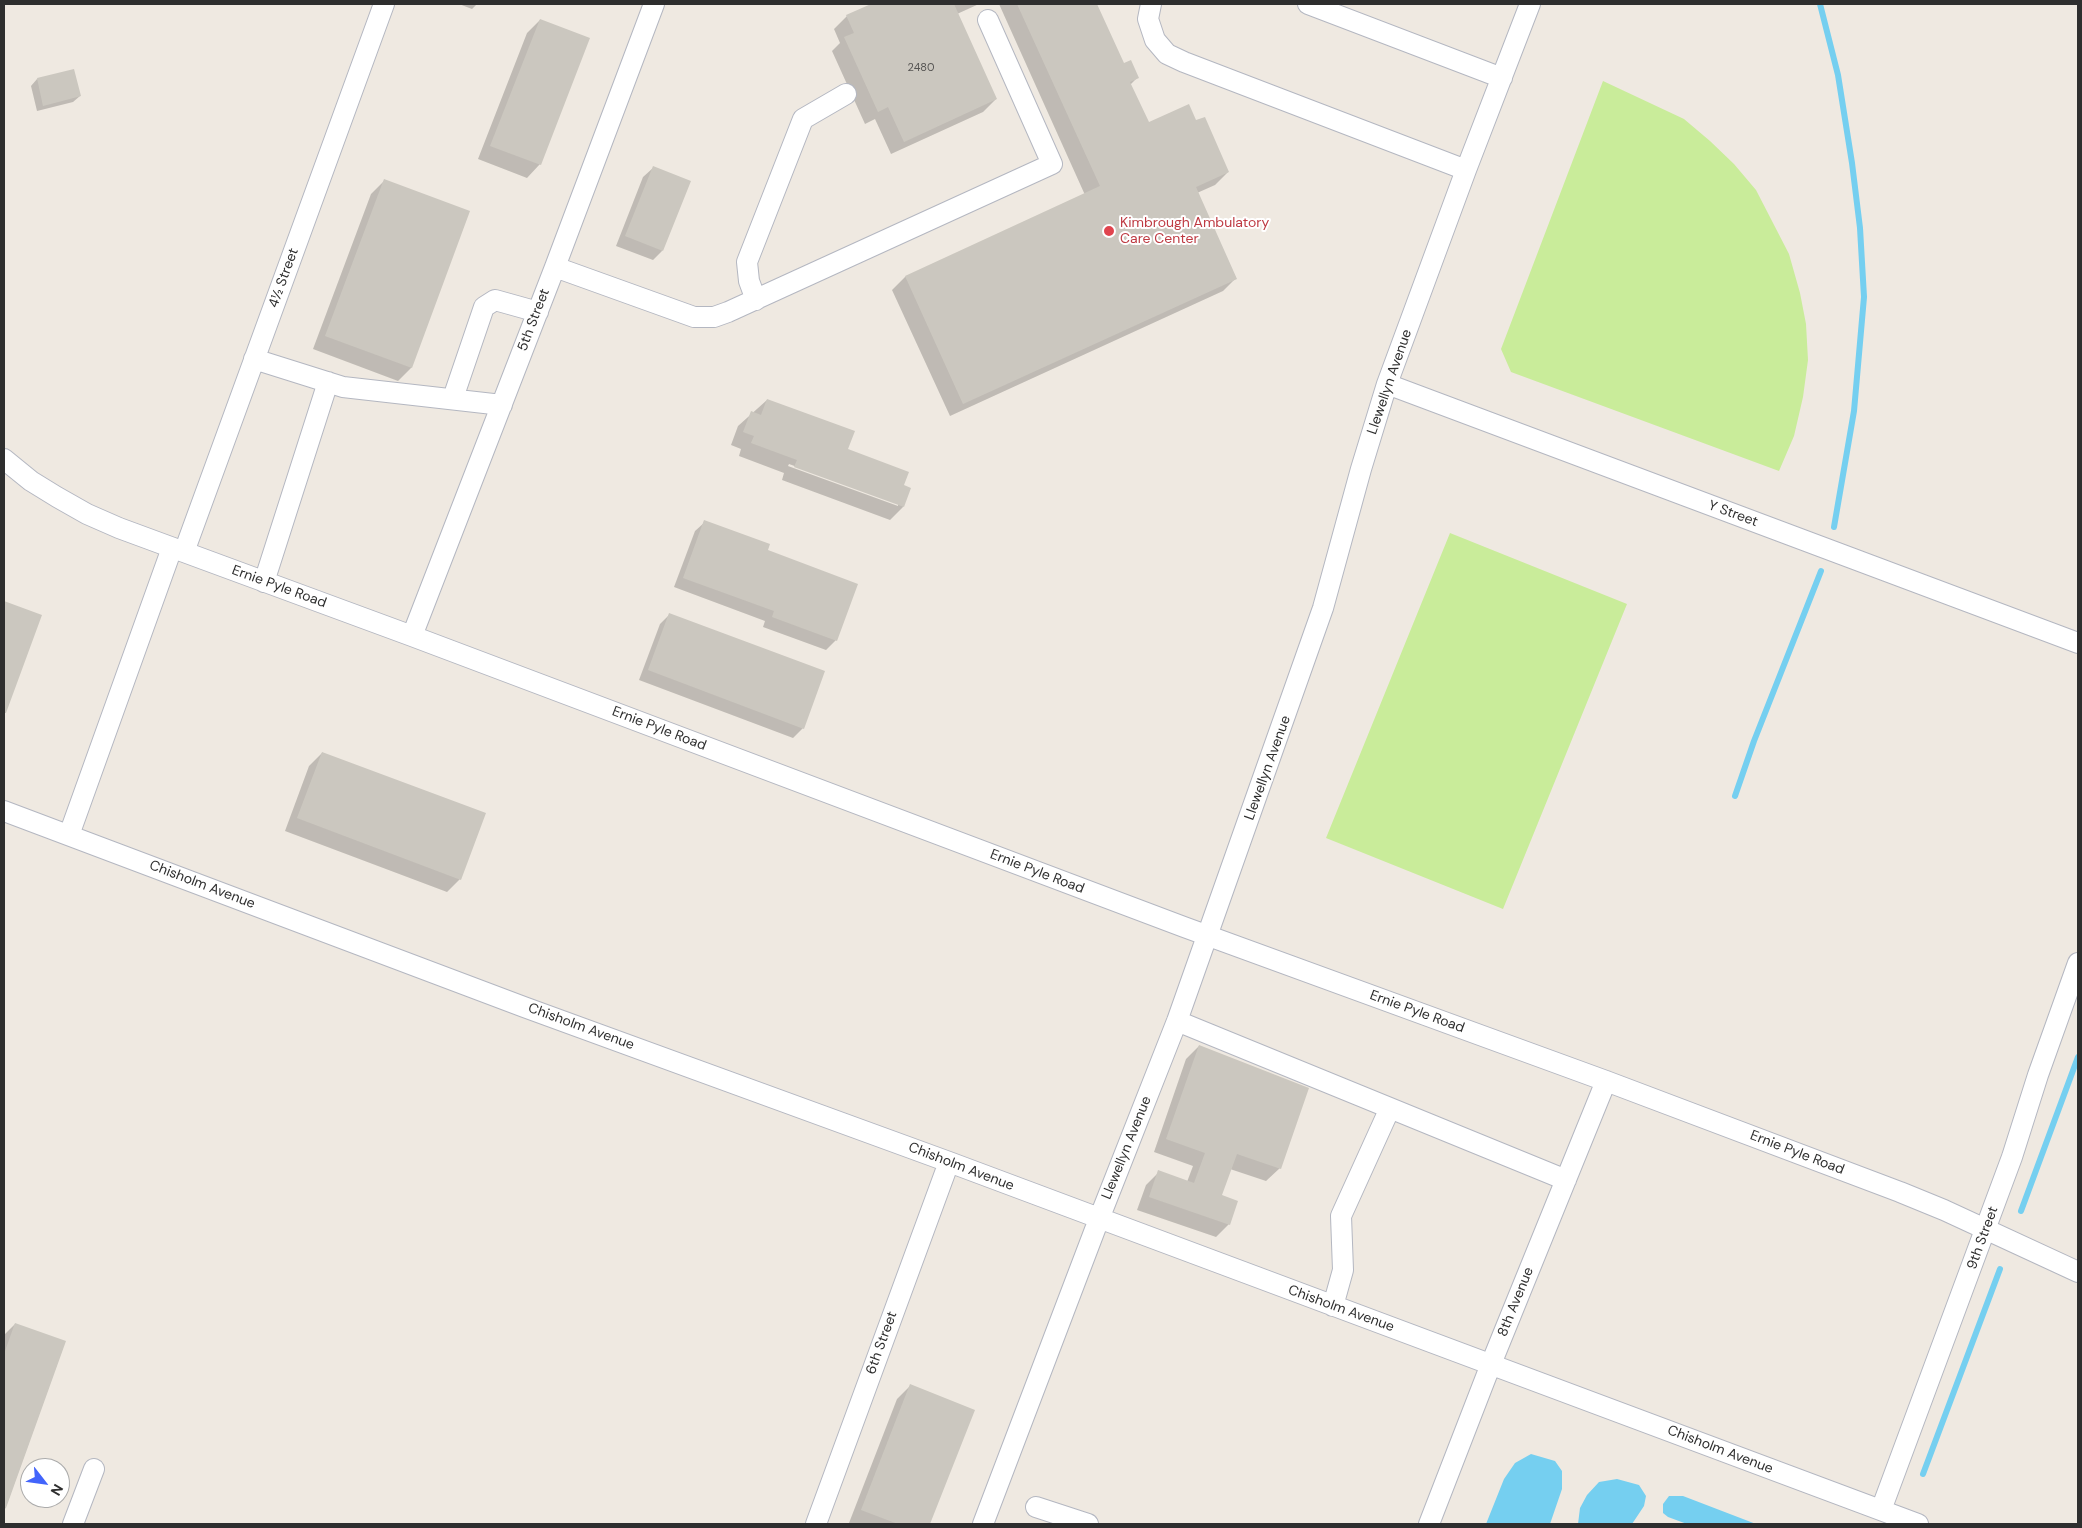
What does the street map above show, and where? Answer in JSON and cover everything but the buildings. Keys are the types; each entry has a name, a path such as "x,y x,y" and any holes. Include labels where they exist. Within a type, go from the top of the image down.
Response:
{"street":[{"name":"4½ Street","path":"69,835 178,550 254,359 384,4"},
{"name":"5th Street","path":"412,636 538,312 654,4"},
{"path":"1152,4 1148,19 1155,40 1167,54 1466,170"},
{"path":"1308,4 1502,78"},
{"name":"Llewellyn Avenue","path":"983,1524 1099,1219 1177,1021 1323,608 1387,384 1530,4"},
{"path":"555,267 694,317 714,317 756,300 1052,164 988,20"},
{"path":"756,300 749,281 747,262 803,119 846,94"},
{"path":"452,398 484,307 495,300 538,312"},
{"path":"254,359 343,387 502,405"},
{"path":"264,582 328,382"},
{"name":"Y Street","path":"1387,384 2078,643"},
{"name":"Ernie Pyle Road","path":"4,459 30,481 87,514 178,550 1900,1192 1986,1229 2078,1272"},
{"name":"Chisholm Avenue","path":"4,811 524,1007 949,1162 1491,1364 1876,1514 1918,1524"},
{"name":"9th Street","path":"1876,1514 1986,1229 2078,964"},
{"path":"1177,1021 1566,1180"},
{"name":"8th Avenue","path":"1429,1524 1491,1364 1606,1081"},
{"path":"1333,1306 1343,1270 1341,1216 1390,1108"},
{"name":"6th Street","path":"816,1524 949,1162"},
{"path":"74,1524 94,1469"},
{"path":"1036,1507 1088,1524"}],"green space":[{"path":"1603,81 1684,119 1710,141 1734,164 1756,190 1789,254 1806,324 1808,360 1803,397 1794,436 1779,471 1511,372 1501,349"},
{"path":"1450,533 1627,604 1503,909 1326,838"}],"water":[{"path":"1531,1454 1555,1461 1562,1471 1562,1489 1550,1524 1486,1524 1504,1479 1515,1463"},
{"path":"1617,1479 1639,1485 1646,1496 1644,1506 1632,1524 1578,1524 1580,1508 1587,1495 1599,1482"},
{"path":"1669,1496 1683,1496 1756,1524 1687,1524 1668,1517 1663,1513 1663,1504"}],"waterway":[{"path":"1820,4 1838,75 1852,163 1860,228 1864,297 1854,411 1834,527"},
{"path":"1735,796 1754,741 1821,571"},
{"path":"2021,1211 2078,1057"},
{"path":"1923,1474 2000,1269"}],"place":[{"name":"Kimbrough Ambulatory Care Center","path":"1109,231"}]}
